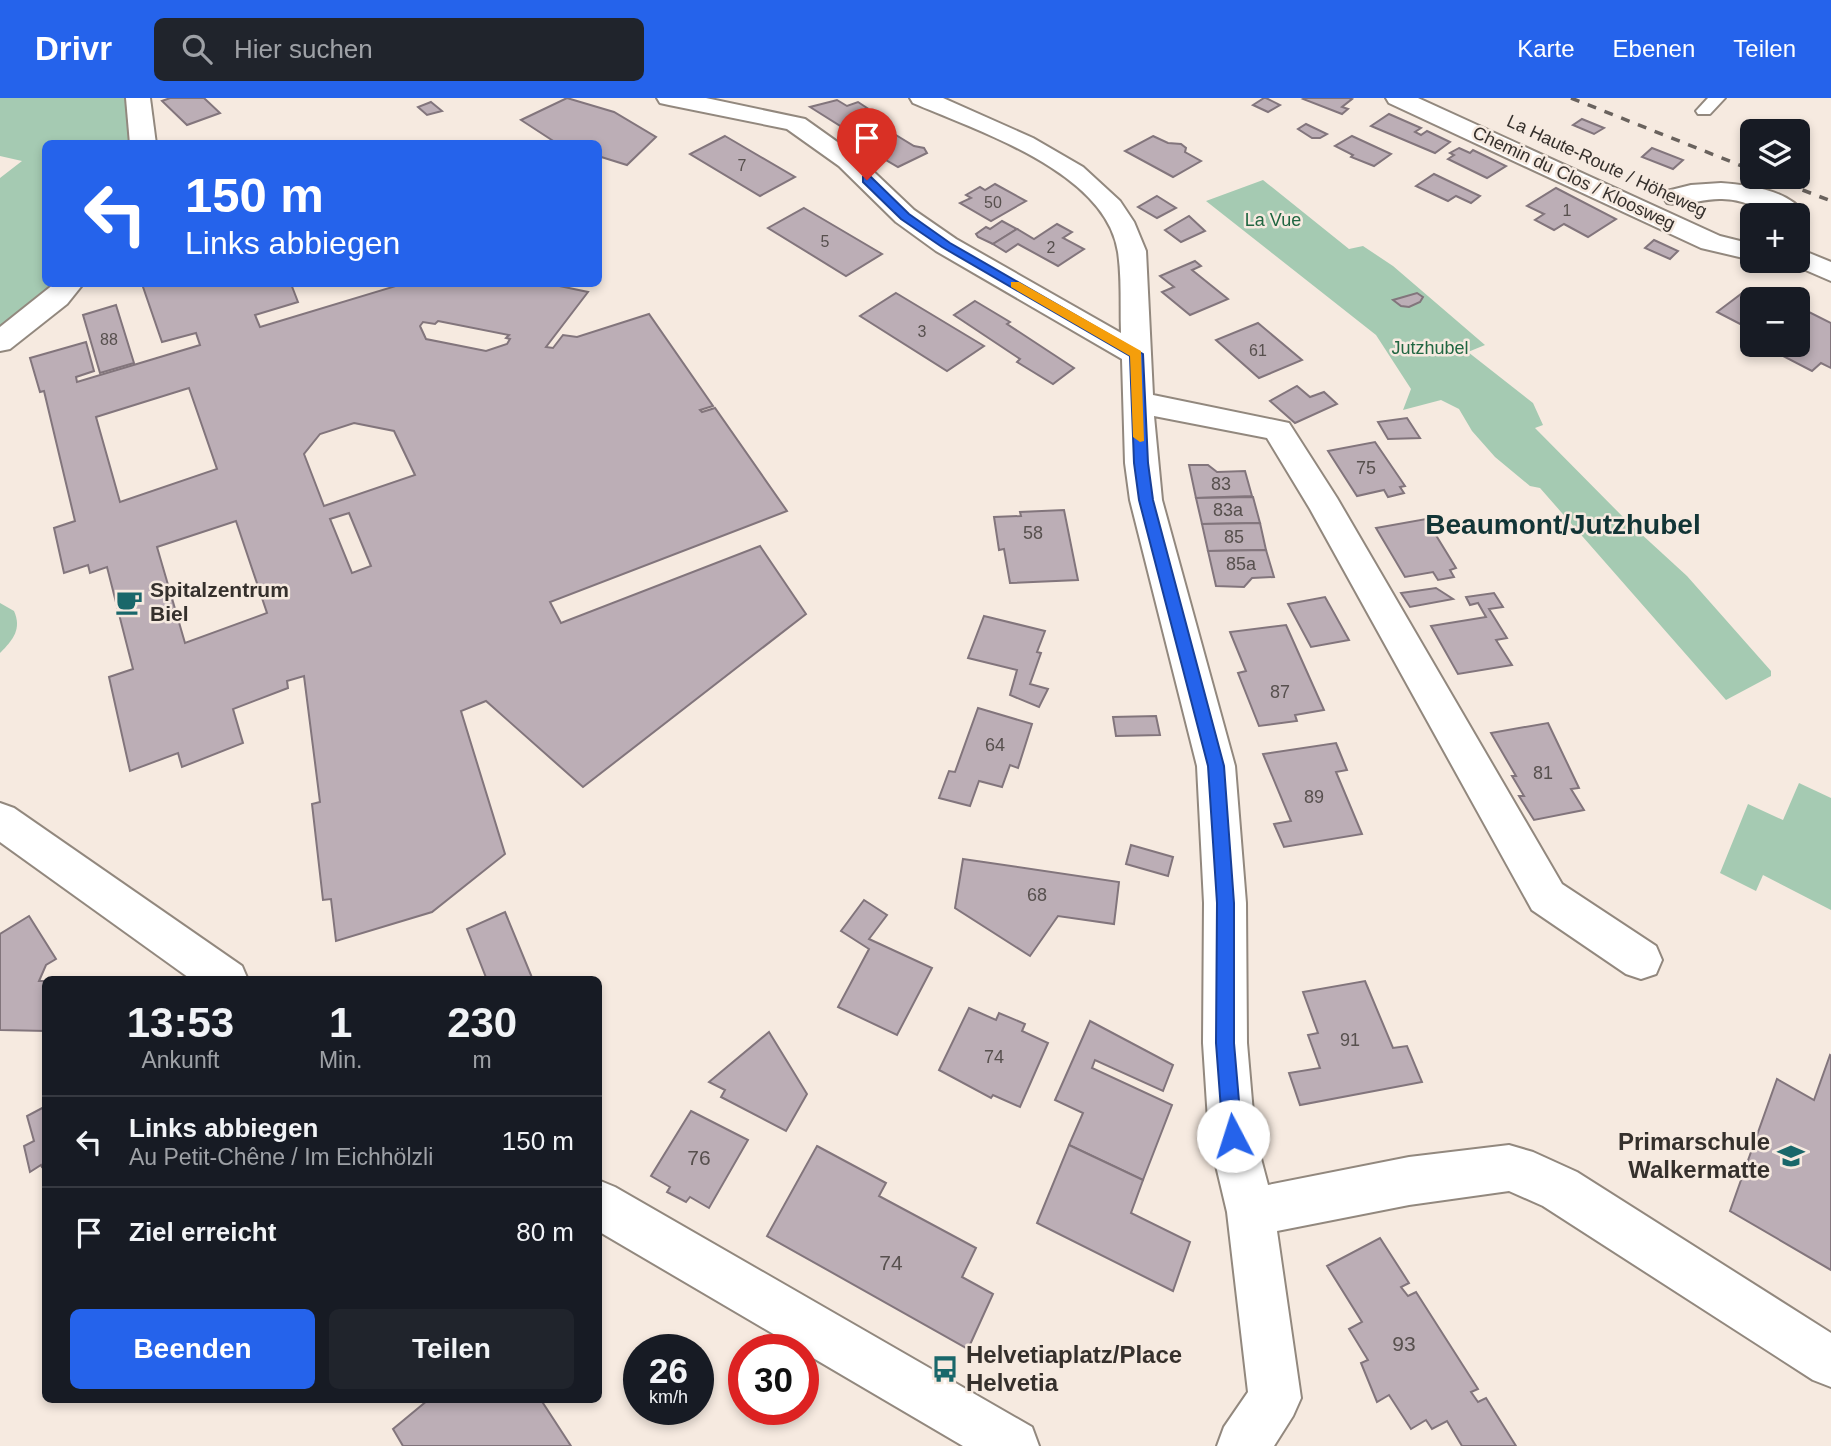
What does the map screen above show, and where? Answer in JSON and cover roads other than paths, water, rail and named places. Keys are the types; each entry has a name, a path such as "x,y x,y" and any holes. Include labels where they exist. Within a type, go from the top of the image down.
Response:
{"street":[{"path":"138,98 143,140"},
{"path":"670,98 796,124 848,161 905,216 946,245 1136,354"},
{"path":"922,98 1051,157 1069,168 1110,205 1132,251 1138,402 1146,500 1216,766 1226,903 1225,1043 1231,1123 1251,1212 1275,1398 1243,1446"},
{"name":"Chemin du Clos / Kloosweg","path":"1398,98 1711,242 1740,249"},
{"name":"La Haute-Route / Höheweg","path":"1651,185 1740,228"},
{"name":"Chemin du Clos / Kloosweg","path":"1676,197 1709,189 1739,192 1773,203"},
{"path":"1810,262 1831,273"},
{"path":"0,342 57,298 66,287"},
{"path":"1138,402 1278,430 1325,506 1547,897 1641,960"},
{"path":"0,820 127,912 222,976"},
{"path":"1251,1212 1409,1181 1509,1168 1534,1175 1560,1189 1831,1362"},
{"path":"602,1206 1013,1446"}],"lane":[{"path":"1704,111 1717,98"}],"railway":[{"path":"1571,98 1740,165"},
{"path":"1800,189 1831,201"}],"place":[{"name":"Spitalzentrum Biel","path":"129,602"},
{"name":"Primarschule Walkermatte","path":"1791,1156"},
{"name":"Helvetiaplatz/Place Helvetia","path":"945,1369"}],"district":[{"name":"Beaumont/Jutzhubel","path":"1563,524"}],"park label":[{"name":"La Vue","path":"1273,220"},
{"name":"Jutzhubel","path":"1430,348"}]}
